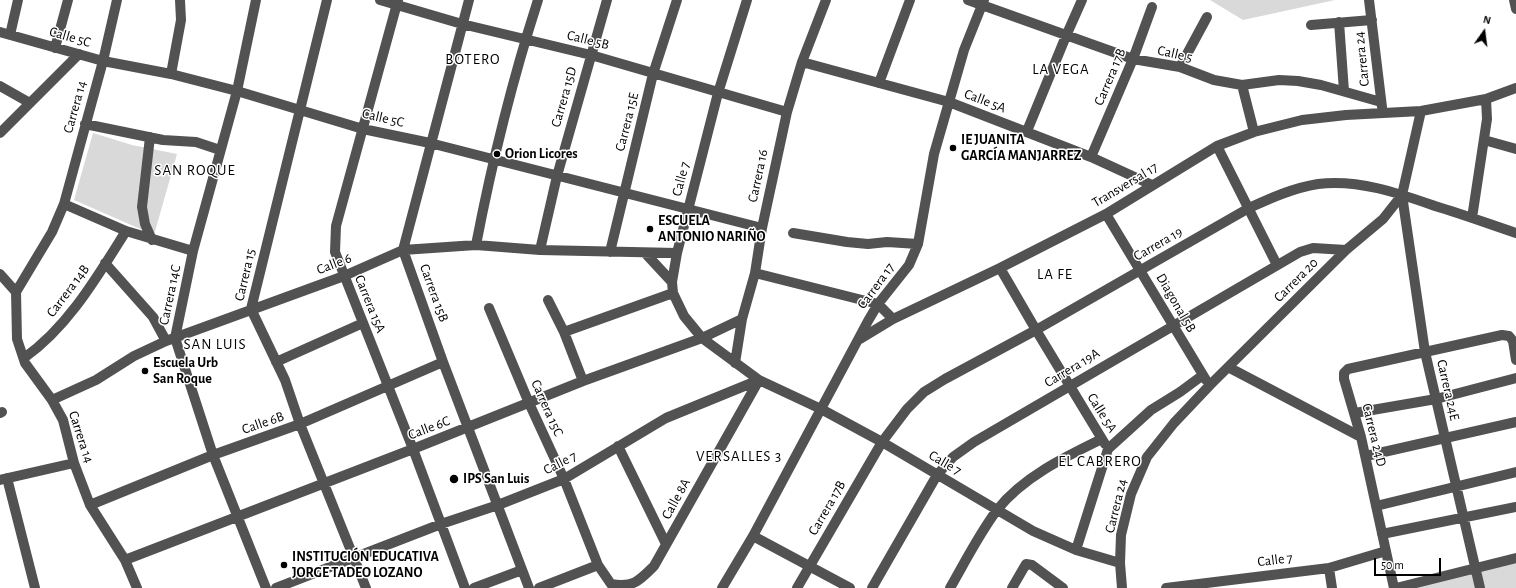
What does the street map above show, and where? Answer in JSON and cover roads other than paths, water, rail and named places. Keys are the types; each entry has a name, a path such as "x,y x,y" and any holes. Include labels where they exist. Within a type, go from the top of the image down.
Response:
{"street":[{"path":"5,33 18,0"},
{"path":"56,48 68,0"},
{"name":"Carrera 14","path":"117,0 103,61 64,204 52,232 16,292 17,339 24,358 52,400 63,420 74,463 90,505 125,560 137,588"},
{"path":"171,74 181,20 180,0"},
{"name":"Carrera 14C","path":"256,0 237,91 193,251 171,340 237,518 266,588"},
{"name":"Carrera 15","path":"327,0 299,108 251,309 285,380 300,424 366,588"},
{"name":"Calle 5B","path":"380,0 397,2 462,24 525,40 591,54 653,74 787,112"},
{"path":"404,250 430,143 469,0"},
{"path":"476,245 493,160 525,40 538,0"},
{"name":"Carrera 15D","path":"540,250 557,176 607,0"},
{"name":"Carrera 15E","path":"610,252 653,74 677,0"},
{"name":"Calle 7","path":"747,0 718,93 676,253 672,282 673,293 684,316 702,338 759,380 821,409 882,442 1032,531 1076,550 1120,563"},
{"name":"Carrera 16","path":"735,363 742,319 755,273 762,228 787,112 802,62 826,0"},
{"path":"879,83 910,0"},
{"name":"Calle 5","path":"968,0 983,2 1066,36 1133,60 1180,67 1214,80 1242,85 1279,80 1298,81 1344,91 1381,102"},
{"path":"1027,132 1082,0"},
{"name":"Carrera 24","path":"1369,0 1382,114"},
{"path":"1514,0 1516,9"},
{"name":"Carrera 15A","path":"397,2 336,226 334,252 413,449 464,588"},
{"name":"Carrera 17","path":"722,588 753,536 847,358 860,339 878,304 910,265 918,244 934,154 948,102 964,50 983,2"},
{"name":"Carrera 17B","path":"1091,157 1133,60 1152,7"},
{"path":"1180,67 1207,17"},
{"path":"1311,25 1372,20"},
{"path":"1338,22 1344,91"},
{"name":"Calle 5C","path":"5,33 103,61 171,74 237,91 299,108 363,129 430,143 624,194 762,228"},
{"path":"0,132 79,54"},
{"name":"Calle 5A","path":"802,62 948,102 1091,157 1152,185"},
{"path":"1242,85 1254,132"},
{"path":"0,86 30,103"},
{"name":"Transversal 17","path":"860,339 893,319 1000,268 1106,214 1218,146 1254,132 1302,120 1346,115 1421,111 1486,99 1516,88"},
{"path":"1472,218 1487,119 1486,99"},
{"path":"1421,111 1402,195 1516,233"},
{"path":"85,124 150,137 196,142 220,150"},
{"path":"150,137 142,207 145,224 152,240"},
{"path":"1484,140 1516,149"},
{"name":"Carrera 20","path":"1218,146 1277,265"},
{"name":"Carrera 19","path":"882,442 898,420 924,392 945,379 1036,330 1249,208 1275,196 1298,188 1319,184 1341,183 1402,195"},
{"name":"Carrera 20","path":"1210,385 1346,250 1383,219 1402,195"},
{"name":"Carrera 24E","path":"1402,195 1425,352 1480,588"},
{"path":"64,204 126,231 193,251"},
{"name":"Diagonal 5B","path":"1106,214 1141,270 1172,325 1210,385"},
{"name":"Carrera 14B","path":"24,358 49,339 93,283 126,231"},
{"path":"793,233 868,244 887,242 918,244"},
{"name":"Calle 6","path":"52,400 96,380 134,356 171,340 251,309 344,276 404,250 476,245 540,250 646,254 676,253"},
{"name":"Carrera 19A","path":"872,588 937,475 952,458 974,442 1172,325 1300,252 1313,248 1346,250"},
{"name":"Carrera 15B","path":"404,250 468,428 529,588"},
{"path":"646,254 672,282"},
{"path":"105,263 153,317 171,340"},
{"name":"Calle 5A","path":"1000,268 1069,386 1108,449"},
{"path":"755,273 878,304 893,319"},
{"path":"0,274 16,292"},
{"path":"564,332 673,293"},
{"path":"548,300 564,332 583,381"},
{"name":"Carrera 15C","path":"489,308 529,404 564,479 598,565 611,584"},
{"name":"Calle 6C","path":"125,560 325,484 529,404 583,381 702,338 742,319"},
{"path":"276,362 363,322"},
{"path":"1425,352 1502,335 1509,336 1513,342 1516,360"},
{"name":"Carrera 24D","path":"1395,588 1366,456 1344,379 1344,373 1348,369 1425,352"},
{"name":"Calle 6B","path":"90,505 213,455 300,424 444,362"},
{"path":"1228,367 1361,438"},
{"path":"1076,550 1108,449 1151,410 1180,392 1203,375"},
{"path":"1354,413 1436,399 1516,378"},
{"name":"Calle 7","path":"276,588 441,524 498,506 564,479 666,418 759,380"},
{"name":"Calle 8A","path":"611,584 622,586 638,582 654,566 759,380"},
{"name":"Carrera 24","path":"1122,588 1120,563 1121,535 1125,515 1139,474 1156,445 1210,385"},
{"path":"1180,392 1192,404"},
{"path":"1366,456 1516,422"},
{"path":"950,588 998,510 1019,488 1066,456 1102,438"},
{"name":"Carrera 17B","path":"797,588 882,442"},
{"path":"618,446 666,544"},
{"path":"35,588 3,479 74,463"},
{"path":"1376,506 1456,488 1516,472"},
{"path":"1382,534 1516,507"},
{"path":"753,536 850,588"},
{"name":"Calle 7","path":"1166,588 1329,568 1386,551"},
{"path":"1395,588 1516,558"},
{"path":"1012,588 1026,564 1032,565 1063,588"},
{"path":"539,588 598,565"},
{"path":"1329,568 1332,588"},
{"path":"474,588 522,570"}],"place":[{"name":"IE JUANITA GARCÍA MANJARREZ","path":"953,148"},
{"name":"Orion Licores","path":"497,154"},
{"name":"ESCUELA ANTONIO NARIÑO","path":"650,229"},
{"name":"Escuela Urb San Roque","path":"145,371"},
{"name":"IPS San Luis","path":"454,479"},
{"name":"INSTITUCIÓN EDUCATIVA JORGE TADEO LOZANO","path":"284,565"}],"district":[{"name":"BOTERO","path":"473,59"},
{"name":"LA VEGA","path":"1061,69"},
{"name":"SAN ROQUE","path":"195,170"},
{"name":"LA FE","path":"1055,274"},
{"name":"SAN LUIS","path":"215,344"},
{"name":"VERSALLES 3","path":"739,456"},
{"name":"EL CABRERO","path":"1100,461"}]}
